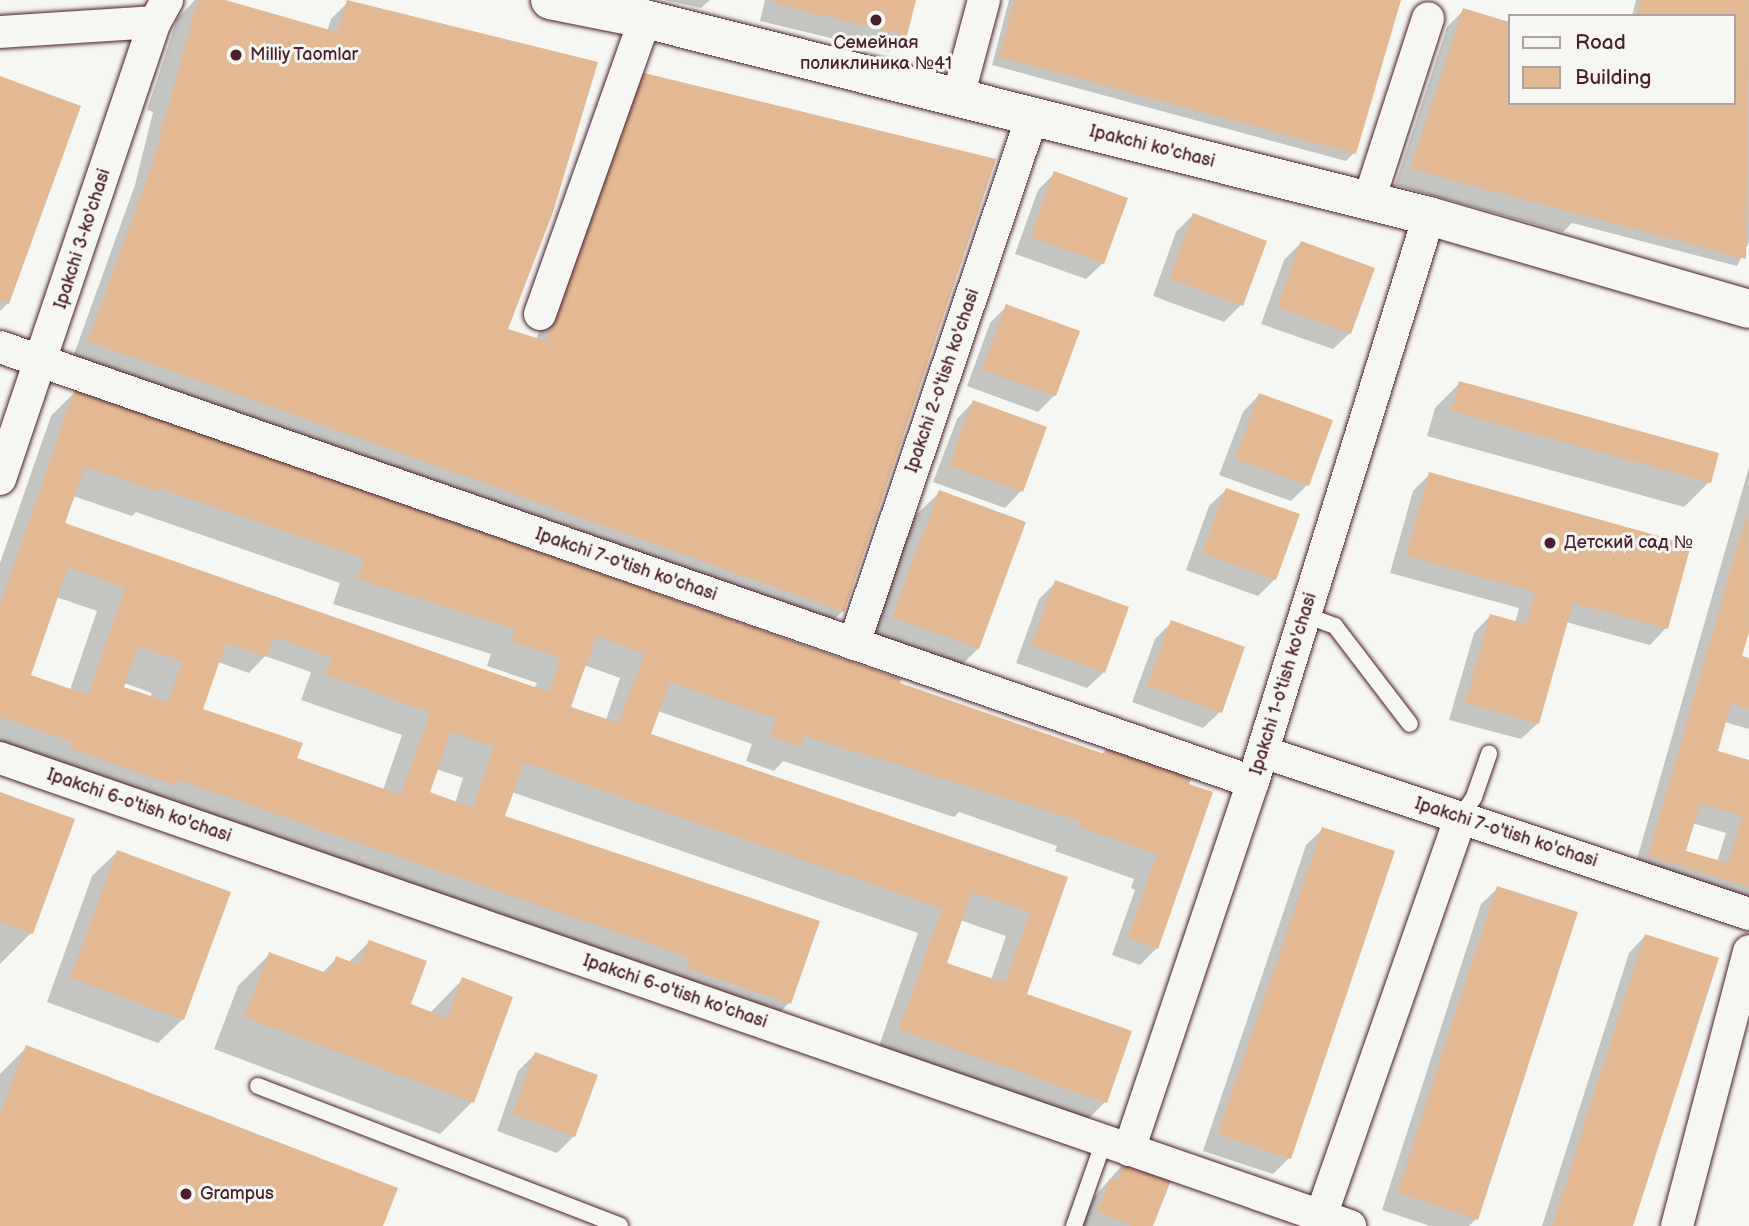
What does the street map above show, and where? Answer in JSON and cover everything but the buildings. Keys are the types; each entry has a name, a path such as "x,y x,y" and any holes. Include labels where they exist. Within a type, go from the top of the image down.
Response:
{"main road":[{"name":"Ipakchi ko'chasi","path":"550,0 645,19 1369,200 1749,309"}],"street":[{"path":"958,97 984,0"},
{"path":"0,32 161,11"},
{"name":"Ipakchi 3-ko'chasi","path":"0,480 161,11"},
{"path":"1369,200 1427,18"},
{"path":"540,314 645,19"},
{"name":"Ipakchi 2-o'tish ko'chasi","path":"854,644 1032,117"},
{"name":"Ipakchi 1-o'tish ko'chasi","path":"1117,1145 1253,782 1429,216"},
{"name":"Ipakchi 7-o'tish ko'chasi","path":"0,347 1253,782"},
{"name":"Ipakchi 7-o'tish ko'chasi","path":"1263,752 1749,914"},
{"name":"Ipakchi 6-o'tish ko'chasi","path":"0,758 1336,1221"},
{"path":"1336,1221 1460,818"},
{"path":"1677,1226 1749,951"}],"lane":[{"path":"1305,615 1335,626 1410,724"},
{"path":"1460,818 1474,797 1489,754"},
{"path":"258,1086 620,1226"},
{"path":"1074,1226 1117,1145"}],"place":[{"name":"Семейная поликлиника №41","path":"876,20"},
{"name":"Milliy Taomlar","path":"236,55"},
{"name":"Детский сад №","path":"1550,543"},
{"name":"Grampus","path":"186,1194"}]}
